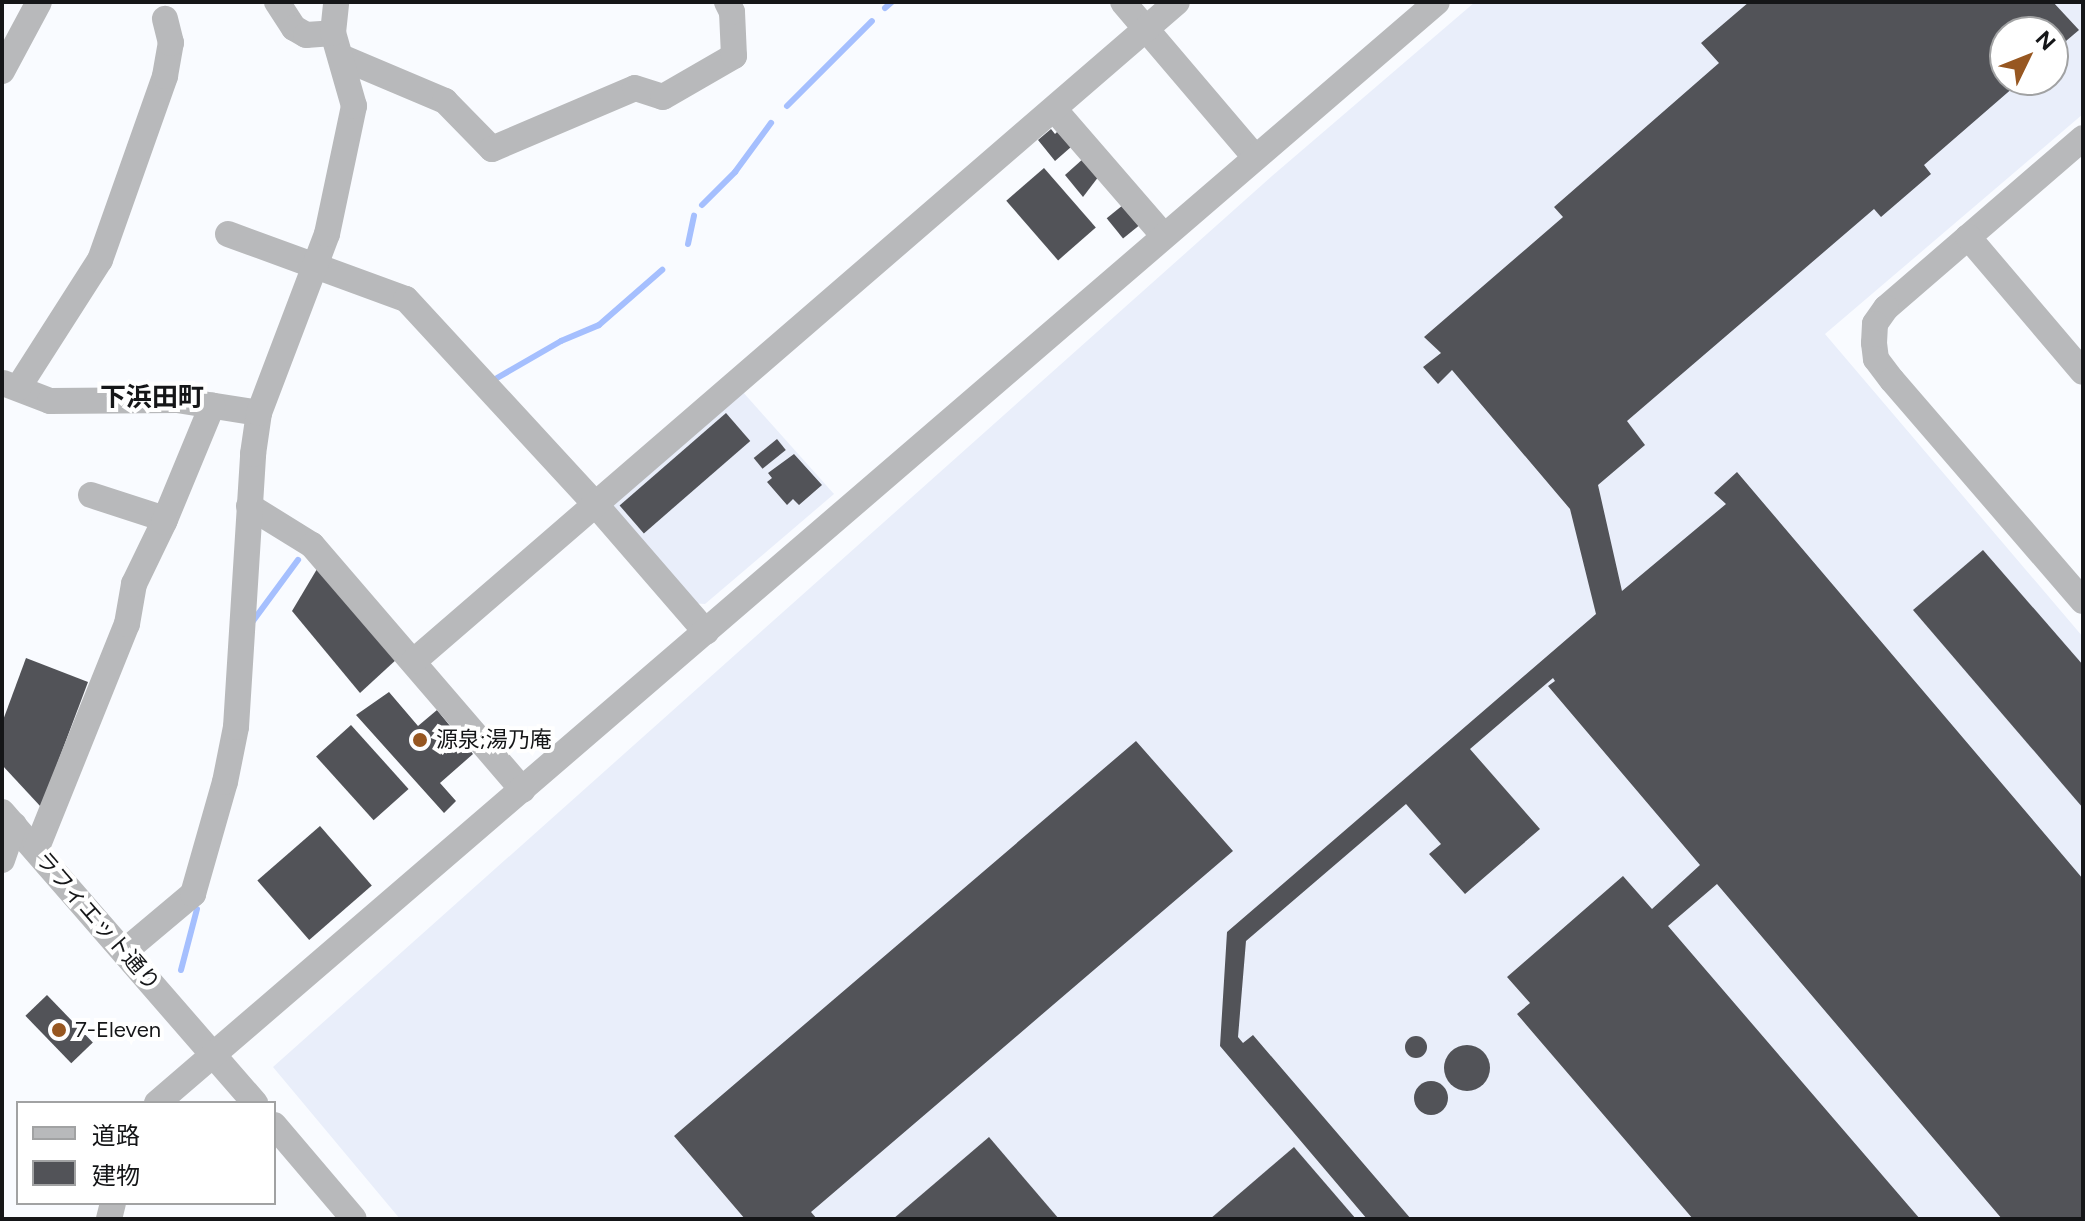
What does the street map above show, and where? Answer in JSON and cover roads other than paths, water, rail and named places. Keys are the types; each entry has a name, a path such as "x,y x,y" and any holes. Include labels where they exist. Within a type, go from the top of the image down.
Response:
{"street":[{"path":"2,71 39,2"},
{"path":"277,2 294,28 337,45 445,101 492,149 635,88 663,97 734,56 732,12 727,2"},
{"path":"125,951 193,894 225,782 236,727 249,506 259,413 327,234 354,106 337,45 336,2"},
{"path":"1123,2 1255,157"},
{"path":"414,661 1177,2"},
{"path":"159,1101 1437,2"},
{"path":"165,19 171,43 165,76 100,260 10,386 50,401 177,400 259,413"},
{"path":"1054,109 1164,236"},
{"path":"2083,138 1886,308 1875,324 1876,359 2083,601"},
{"path":"228,234 406,299 596,505 706,632"},
{"path":"1968,237 2083,372"},
{"path":"36,850 127,624 134,584 212,406"},
{"path":"91,495 165,519"},
{"path":"249,506 312,545 523,790"},
{"path":"2,860 8,819"},
{"name":"ラフィエット通り","path":"8,819 253,1101"},
{"path":"276,1127 354,1219"}],"waterway":[{"path":"885,8 892,2"},
{"path":"787,106 872,21"},
{"path":"702,205 735,172 771,123"},
{"path":"688,244 694,216"},
{"path":"497,378 561,341 599,325 662,270"},
{"path":"253,621 298,560"},
{"path":"181,970 197,909"}],"place":[{"name":"源泉;湯乃庵","path":"420,740"},
{"name":"7-Eleven","path":"59,1030"}],"district":[{"name":"下浜田町","path":"152,398"}]}
